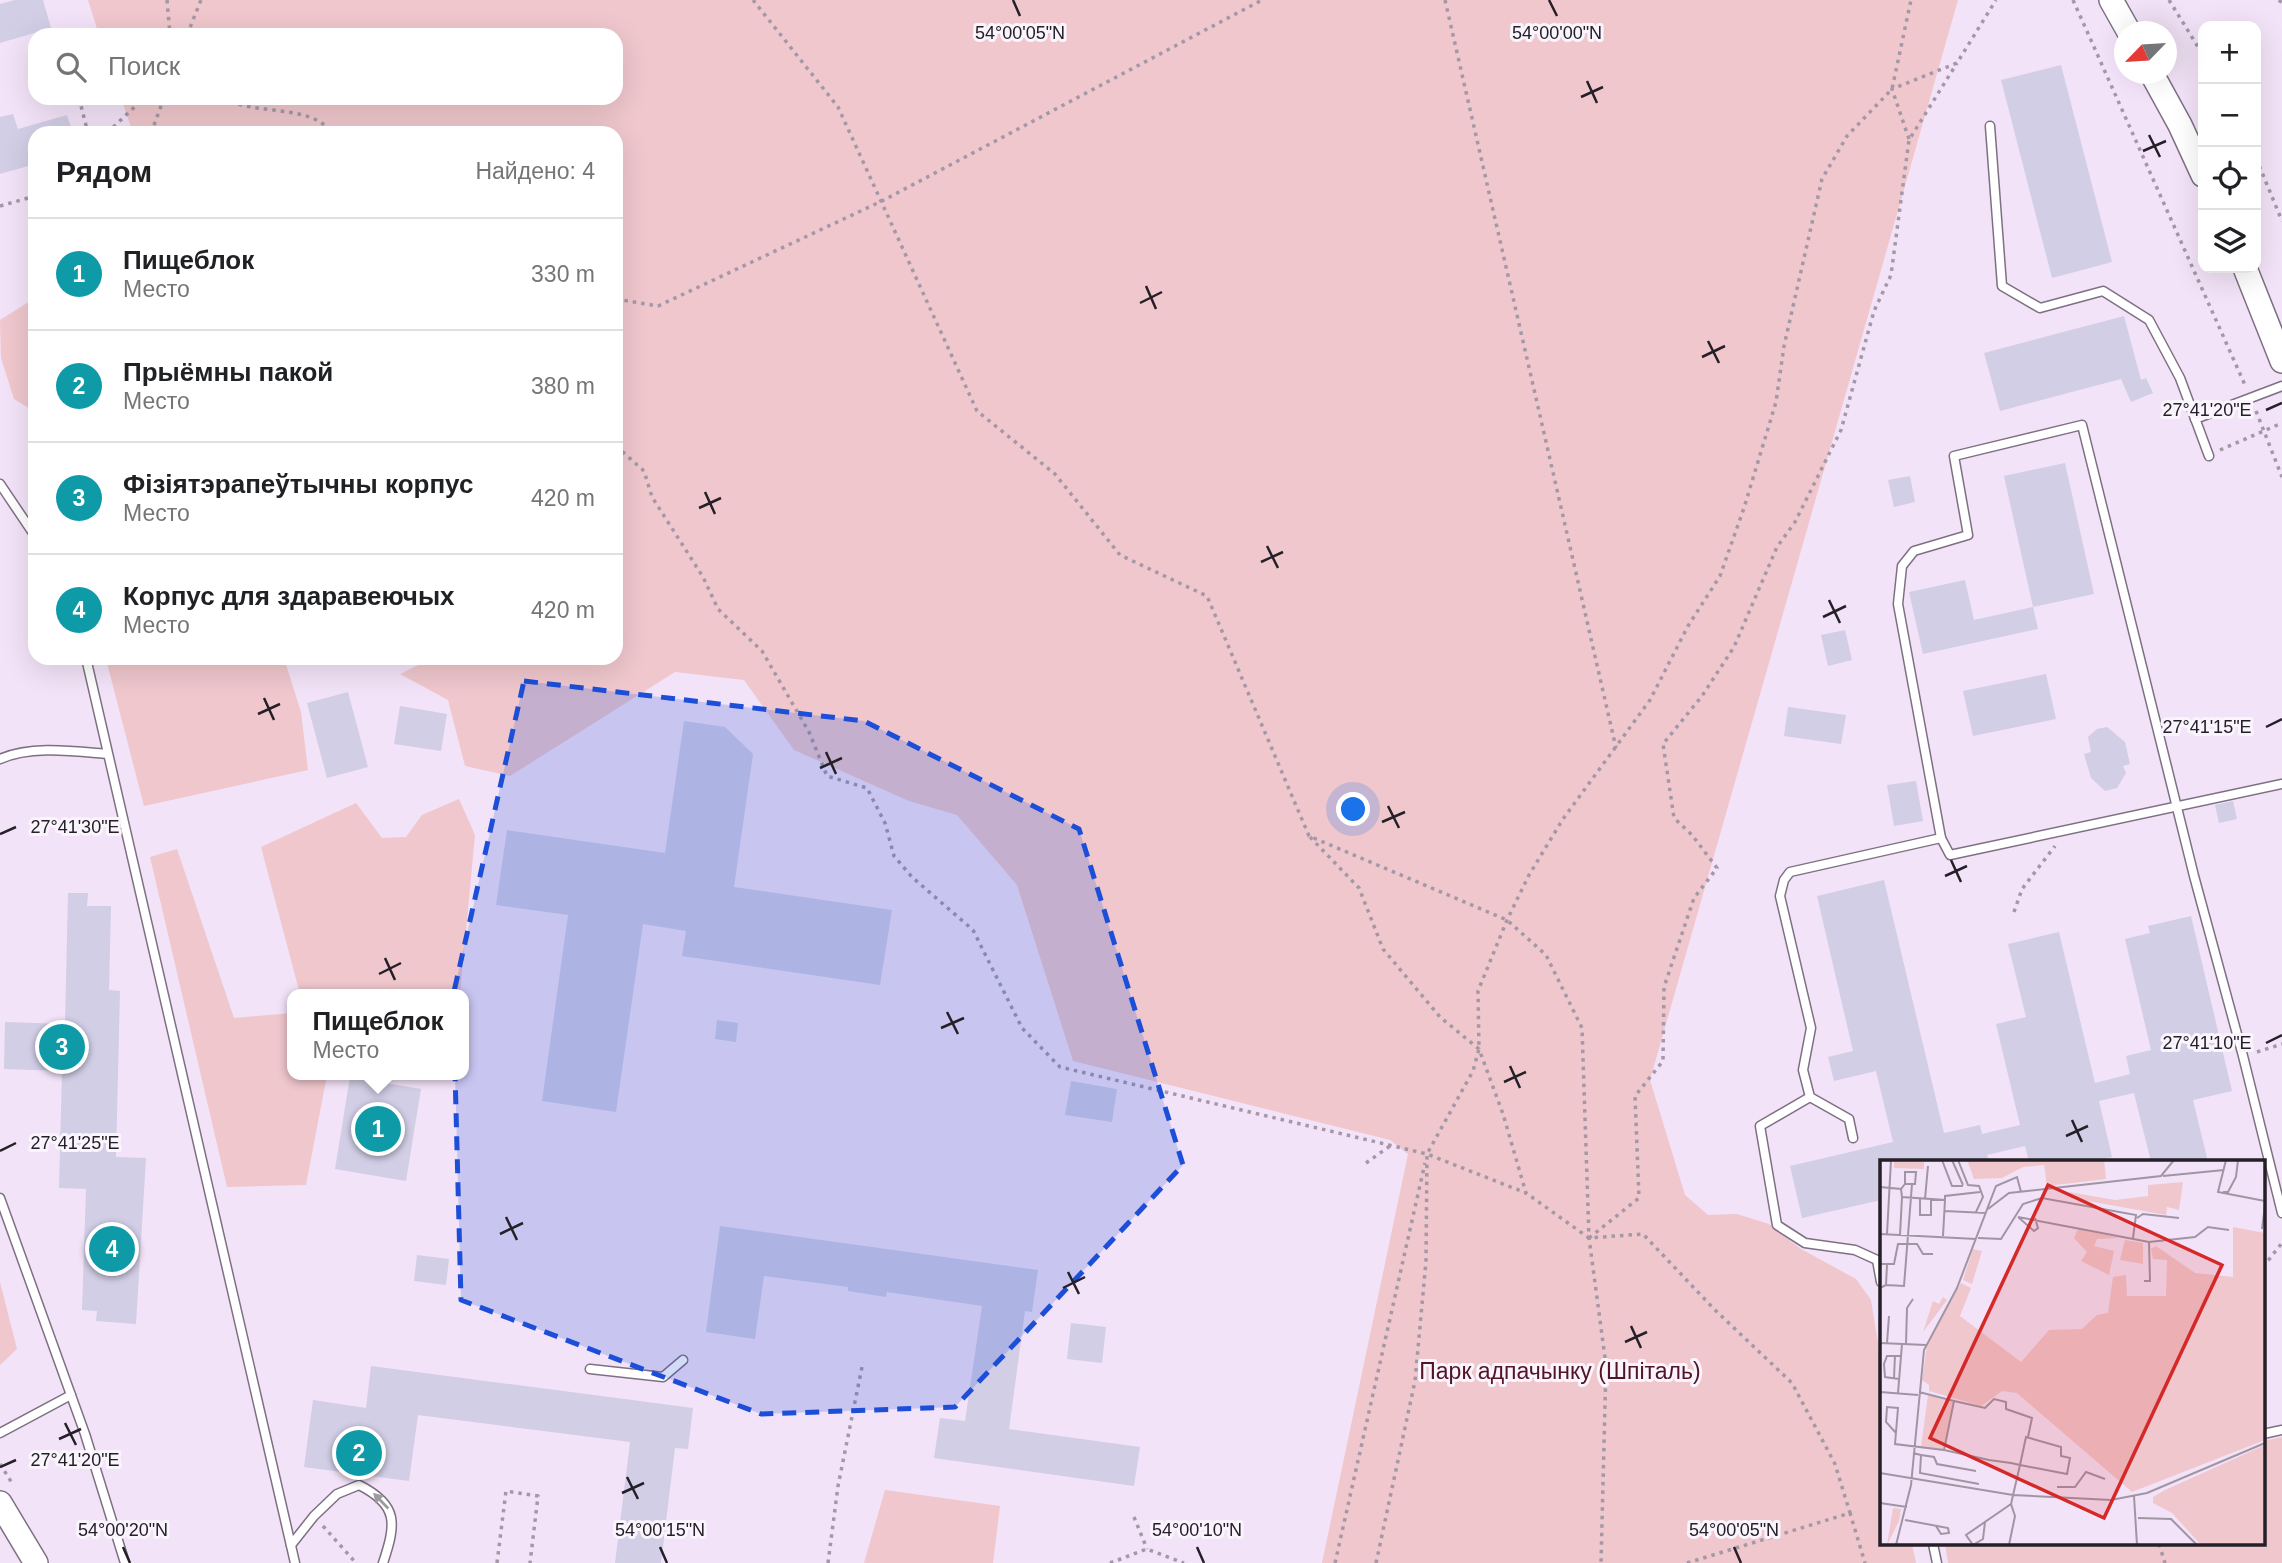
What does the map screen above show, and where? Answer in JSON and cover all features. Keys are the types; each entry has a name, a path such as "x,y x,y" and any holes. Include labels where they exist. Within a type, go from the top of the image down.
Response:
{"main road":[{"path":"2111,0 2123,21"},
{"path":"2157,84 2198,163"},
{"path":"2247,273 2282,361"},
{"path":"0,1503 36,1563"}],"lane":[{"path":"1990,127 2002,286 2040,308 2103,291 2149,320 2180,378 2209,456"},
{"path":"2195,419 2282,386"},
{"path":"2282,784 2178,807 1950,855 1941,838 1898,604 1902,566 1914,551 1968,535 1954,456 2082,425 2178,807 2194,876 2244,1056 2282,1213"},
{"path":"0,484 28,526"},
{"path":"88,665 295,1563"},
{"path":"0,759 13,753 68,751 107,754"},
{"path":"1853,1138 1849,1119 1810,1097 1803,1070 1811,1028 1780,896 1784,880 1790,872 1941,838"},
{"path":"1810,1097 1760,1126 1777,1225 1805,1243 1855,1250 1877,1260 1880,1276"},
{"path":"0,1198 85,1434 125,1563"},
{"path":"590,1369 663,1377 682,1360"},
{"path":"0,1433 71,1395"},
{"path":"2264,1434 2282,1430"},
{"path":"291,1545 314,1516 337,1494 359,1485 377,1494 392,1512 393,1535 383,1563"}],"path":[{"path":"167,0 169,28"},
{"path":"190,28 201,0"},
{"path":"753,0 838,107 977,411 1055,474 1120,555 1207,596 1309,836 1359,888 1383,949 1440,1017 1479,1049 1503,1114 1526,1193"},
{"path":"623,300 658,306 882,201 1262,0"},
{"path":"1445,0 1616,748"},
{"path":"1909,140 1892,89 1911,0"},
{"path":"1589,1238 1639,1198 1635,1096 1663,1061 1664,987 1694,898 1717,868 1692,835 1674,818 1663,744 1702,696 1734,647 1777,547 1795,522 1841,430 1874,311 1891,275 1909,140 1996,0"},
{"path":"2073,0 2264,429 2282,477"},
{"path":"2169,0 2198,47"},
{"path":"1335,1563 1427,1154 1473,1071 1479,1049 1478,991 1507,920 1529,875 1563,819 1650,701 1688,626 1720,576 1776,402 1784,346 1822,179 1847,136 1892,89 1957,62"},
{"path":"81,105 86,126"},
{"path":"114,126 137,105"},
{"path":"154,126 161,105"},
{"path":"241,105 293,113 327,126"},
{"path":"2261,170 2282,221"},
{"path":"0,206 28,198"},
{"path":"2209,456 2282,423"},
{"path":"623,452 644,471 652,497 703,577 718,609 762,651 809,732 827,776 867,788 885,823 894,856 912,877 973,930 1022,1028 1060,1067 1427,1154 1526,1193 1589,1238 1643,1234 1714,1309 1792,1383 1835,1464 1865,1563"},
{"path":"2014,912 2022,889 2068,830"},
{"path":"1309,836 1507,920 1546,955 1582,1028 1589,1238 1606,1365 1601,1563"},
{"path":"2244,1056 2282,1044"},
{"path":"1366,1163 1390,1146"},
{"path":"1376,1563 1415,1381 1426,1261 1427,1154"},
{"path":"2264,1266 2282,1244"},
{"path":"828,1563 838,1486 863,1362"},
{"path":"497,1563 506,1491 538,1496 530,1563"},
{"path":"1687,1563 1850,1513"},
{"path":"314,1516 356,1563"},
{"path":"1134,1517 1147,1549"},
{"path":"2161,1546 2165,1563"},
{"path":"1110,1563 1147,1549 1184,1563"}],"highlighted area":[{"path":"524,681 864,721 1079,829 1183,1165 955,1407 761,1414 461,1300 453,996"}],"green space":[{"name":"Парк адпачынку (Шпіталь)","path":"88,0 1958,0 1650,1080 1685,1195 1708,1215 1737,1214 1769,1224 1801,1249 1856,1279 1871,1300 1880,1356 1880,1546 1912,1546 1916,1563 1322,1563 1408,1154 1390,1140 1073,1061 1017,885 957,815 909,801 794,750 744,680 675,672 510,776 465,766 448,700 400,674 419,665 623,665 623,126 131,126 123,105 623,105 623,28 97,28"},
{"path":"28,302 28,408 14,399 1,358 0,320"},
{"path":"108,665 286,665 301,712 308,770 144,806"},
{"path":"459,799 475,835 460,989 299,989 261,847 356,803 382,838 406,837 422,815"},
{"path":"177,849 234,1018 287,1013 287,1080 326,1080 306,1185 227,1187 150,857"},
{"path":"0,1282 17,1349 0,1365"},
{"path":"2282,1437 2282,1563 1948,1563 1945,1546 2264,1546 2264,1441"},
{"path":"885,1490 1000,1506 993,1563 864,1563"}],"building":[{"path":"15,0 43,0 51,28 28,28 28,35 0,43 0,4"},
{"path":"2061,65 2112,262 2052,278 2001,80"},
{"path":"13,114 18,129 28,126 28,166 0,174 0,117"},
{"path":"67,115 71,126 28,126"},
{"path":"2124,316 2141,380 2146,378 2153,393 2131,402 2121,379 2000,411 1984,353"},
{"path":"2065,463 2094,594 2033,607 2004,476"},
{"path":"1910,476 1915,502 1894,507 1888,480"},
{"path":"1965,580 1974,620 2033,607 2038,629 1923,654 1909,592"},
{"path":"1845,630 1852,660 1828,666 1821,635"},
{"path":"2046,674 2056,719 1973,736 1963,691"},
{"path":"348,692 368,767 327,778 307,703"},
{"path":"400,706 447,714 441,751 394,744"},
{"path":"1788,707 1846,715 1841,744 1784,736"},
{"path":"684,721 725,727 753,754 734,887 892,910 880,985 682,956 686,931 643,924 616,1112 542,1101 568,915 496,905 507,830 665,853"},
{"path":"2107,727 2125,742 2130,764 2123,766 2126,773 2117,788 2105,791 2091,778 2084,754 2091,752 2088,737 2097,729"},
{"path":"1916,781 1923,821 1894,826 1887,785"},
{"path":"2233,801 2237,819 2219,823 2215,805"},
{"path":"1884,880 1944,1133 1980,1125 1982,1134 2020,1125 1996,1024 2026,1017 2008,944 2059,932 2095,1083 2130,1074 2126,1056 2151,1050 2125,939 2150,933 2148,926 2191,916 2232,1091 2193,1100 2208,1160 2151,1160 2134,1093 2099,1101 2112,1157 2099,1160 2028,1160 2025,1146 1987,1155 1988,1160 1880,1160 1880,1200 1802,1218 1790,1166 1893,1142 1876,1071 1834,1081 1828,1057 1853,1051 1817,896"},
{"path":"68,893 88,893 87,906 111,906 109,990 120,991 116,1157 146,1158 136,1324 96,1321 97,1311 82,1310 86,1189 59,1188 62,1071 4,1069 5,1022 65,1024"},
{"path":"717,1020 738,1023 736,1042 715,1039"},
{"path":"350,1080 368,1080 421,1089 406,1181 335,1169"},
{"path":"1071,1081 1117,1089 1112,1122 1065,1115"},
{"path":"720,1226 1038,1270 1032,1312 1025,1311 1009,1429 1140,1447 1134,1486 934,1458 940,1418 965,1421 982,1306 887,1292 886,1297 848,1291 848,1287 764,1276 755,1339 706,1332"},
{"path":"417,1255 449,1259 446,1285 414,1281"},
{"path":"1071,1323 1106,1327 1102,1363 1067,1359"},
{"path":"371,1366 693,1408 688,1449 675,1448 661,1563 615,1563 630,1442 418,1415 409,1481 304,1467 313,1400 366,1408"}],"place":[{"name":"Фізіятэрапеўтычны корпус","path":"62,1047"},
{"name":"Пищеблок","path":"378,1129"},
{"name":"Корпус для здаравеючых","path":"112,1249"},
{"name":"Прыёмны пакой","path":"359,1453"}]}
